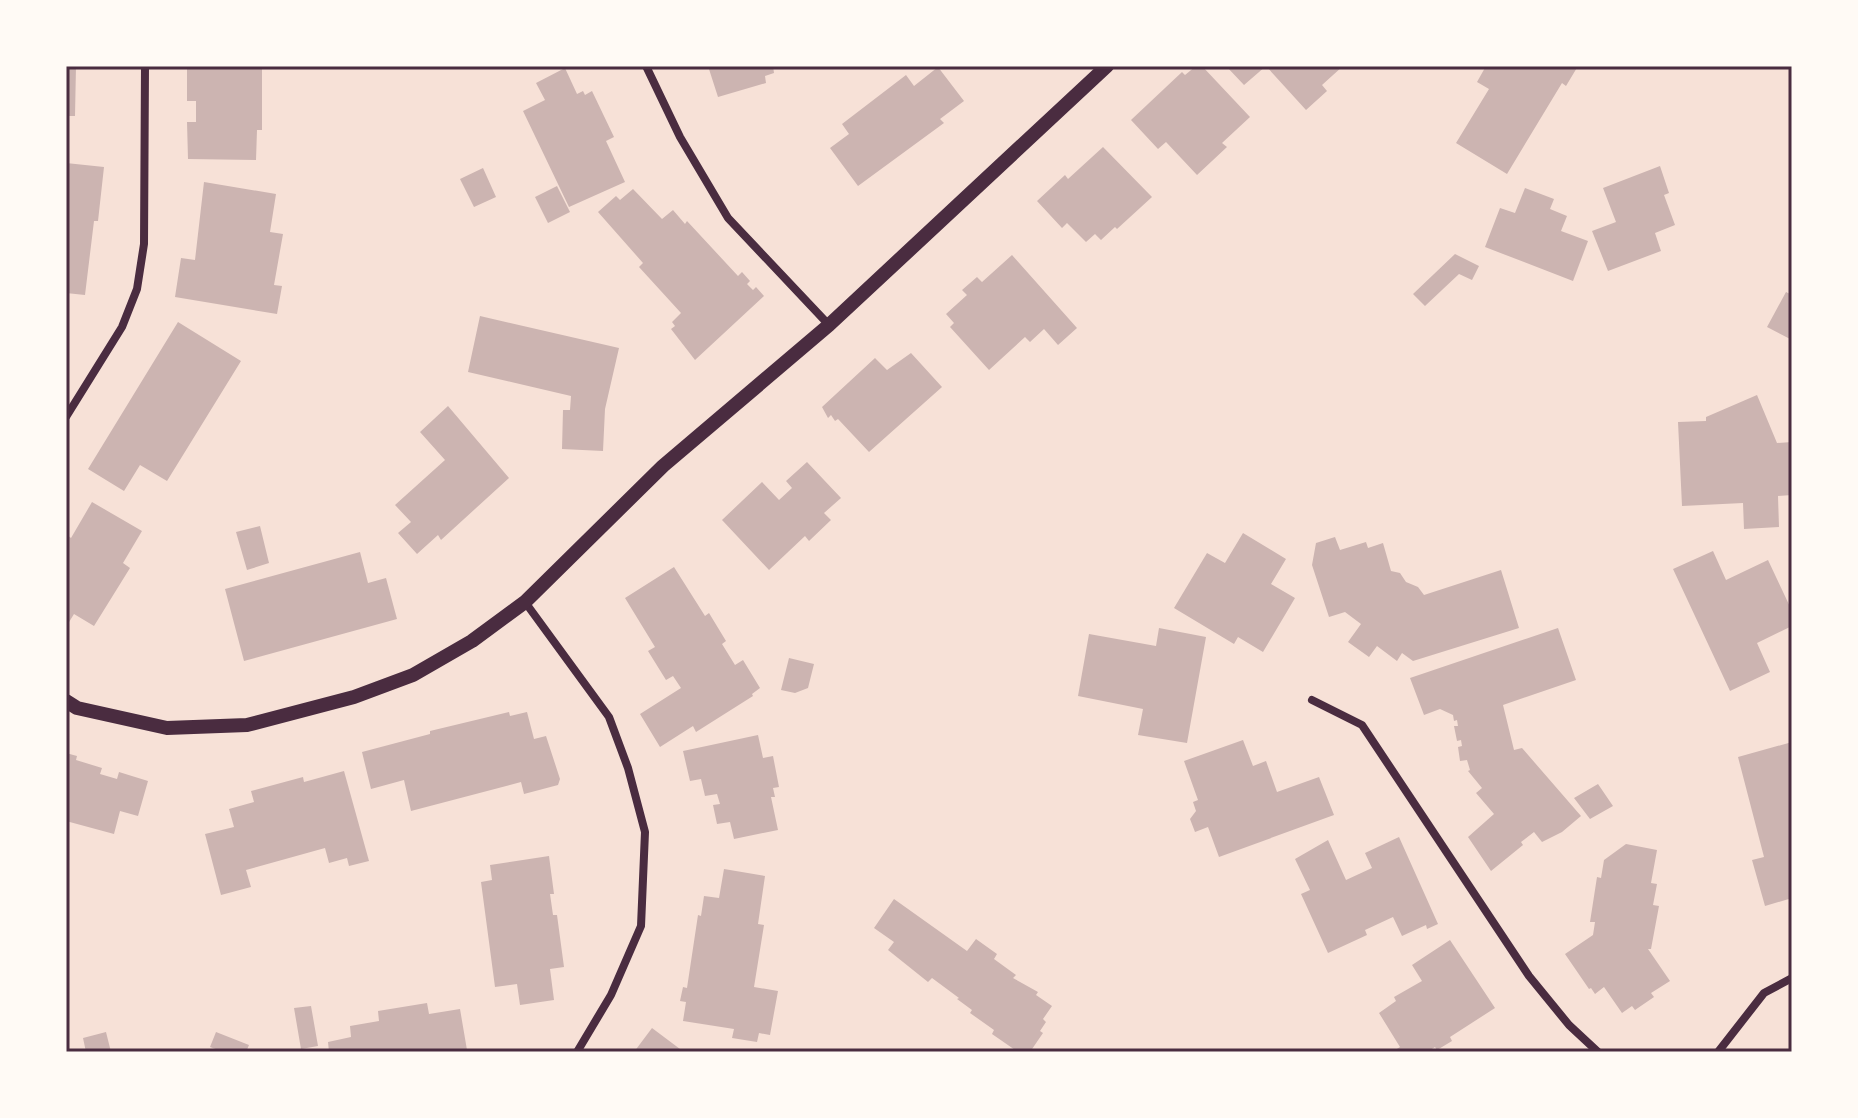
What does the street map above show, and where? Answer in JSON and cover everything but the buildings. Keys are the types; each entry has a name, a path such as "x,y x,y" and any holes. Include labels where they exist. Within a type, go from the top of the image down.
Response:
{"street":[{"path":"66,417 122,327 137,289 144,244 145,66"},
{"path":"646,66 680,137 728,218 829,325"},
{"path":"66,701 77,708 167,728 247,725 354,697 413,675 472,641 525,602 663,466 829,325 1107,66"},
{"path":"525,602 609,717 628,768 645,832 641,926 611,995 577,1052"},
{"path":"1312,700 1362,725 1529,976 1569,1025 1598,1052"},
{"path":"1718,1052 1764,993 1792,978"}]}
